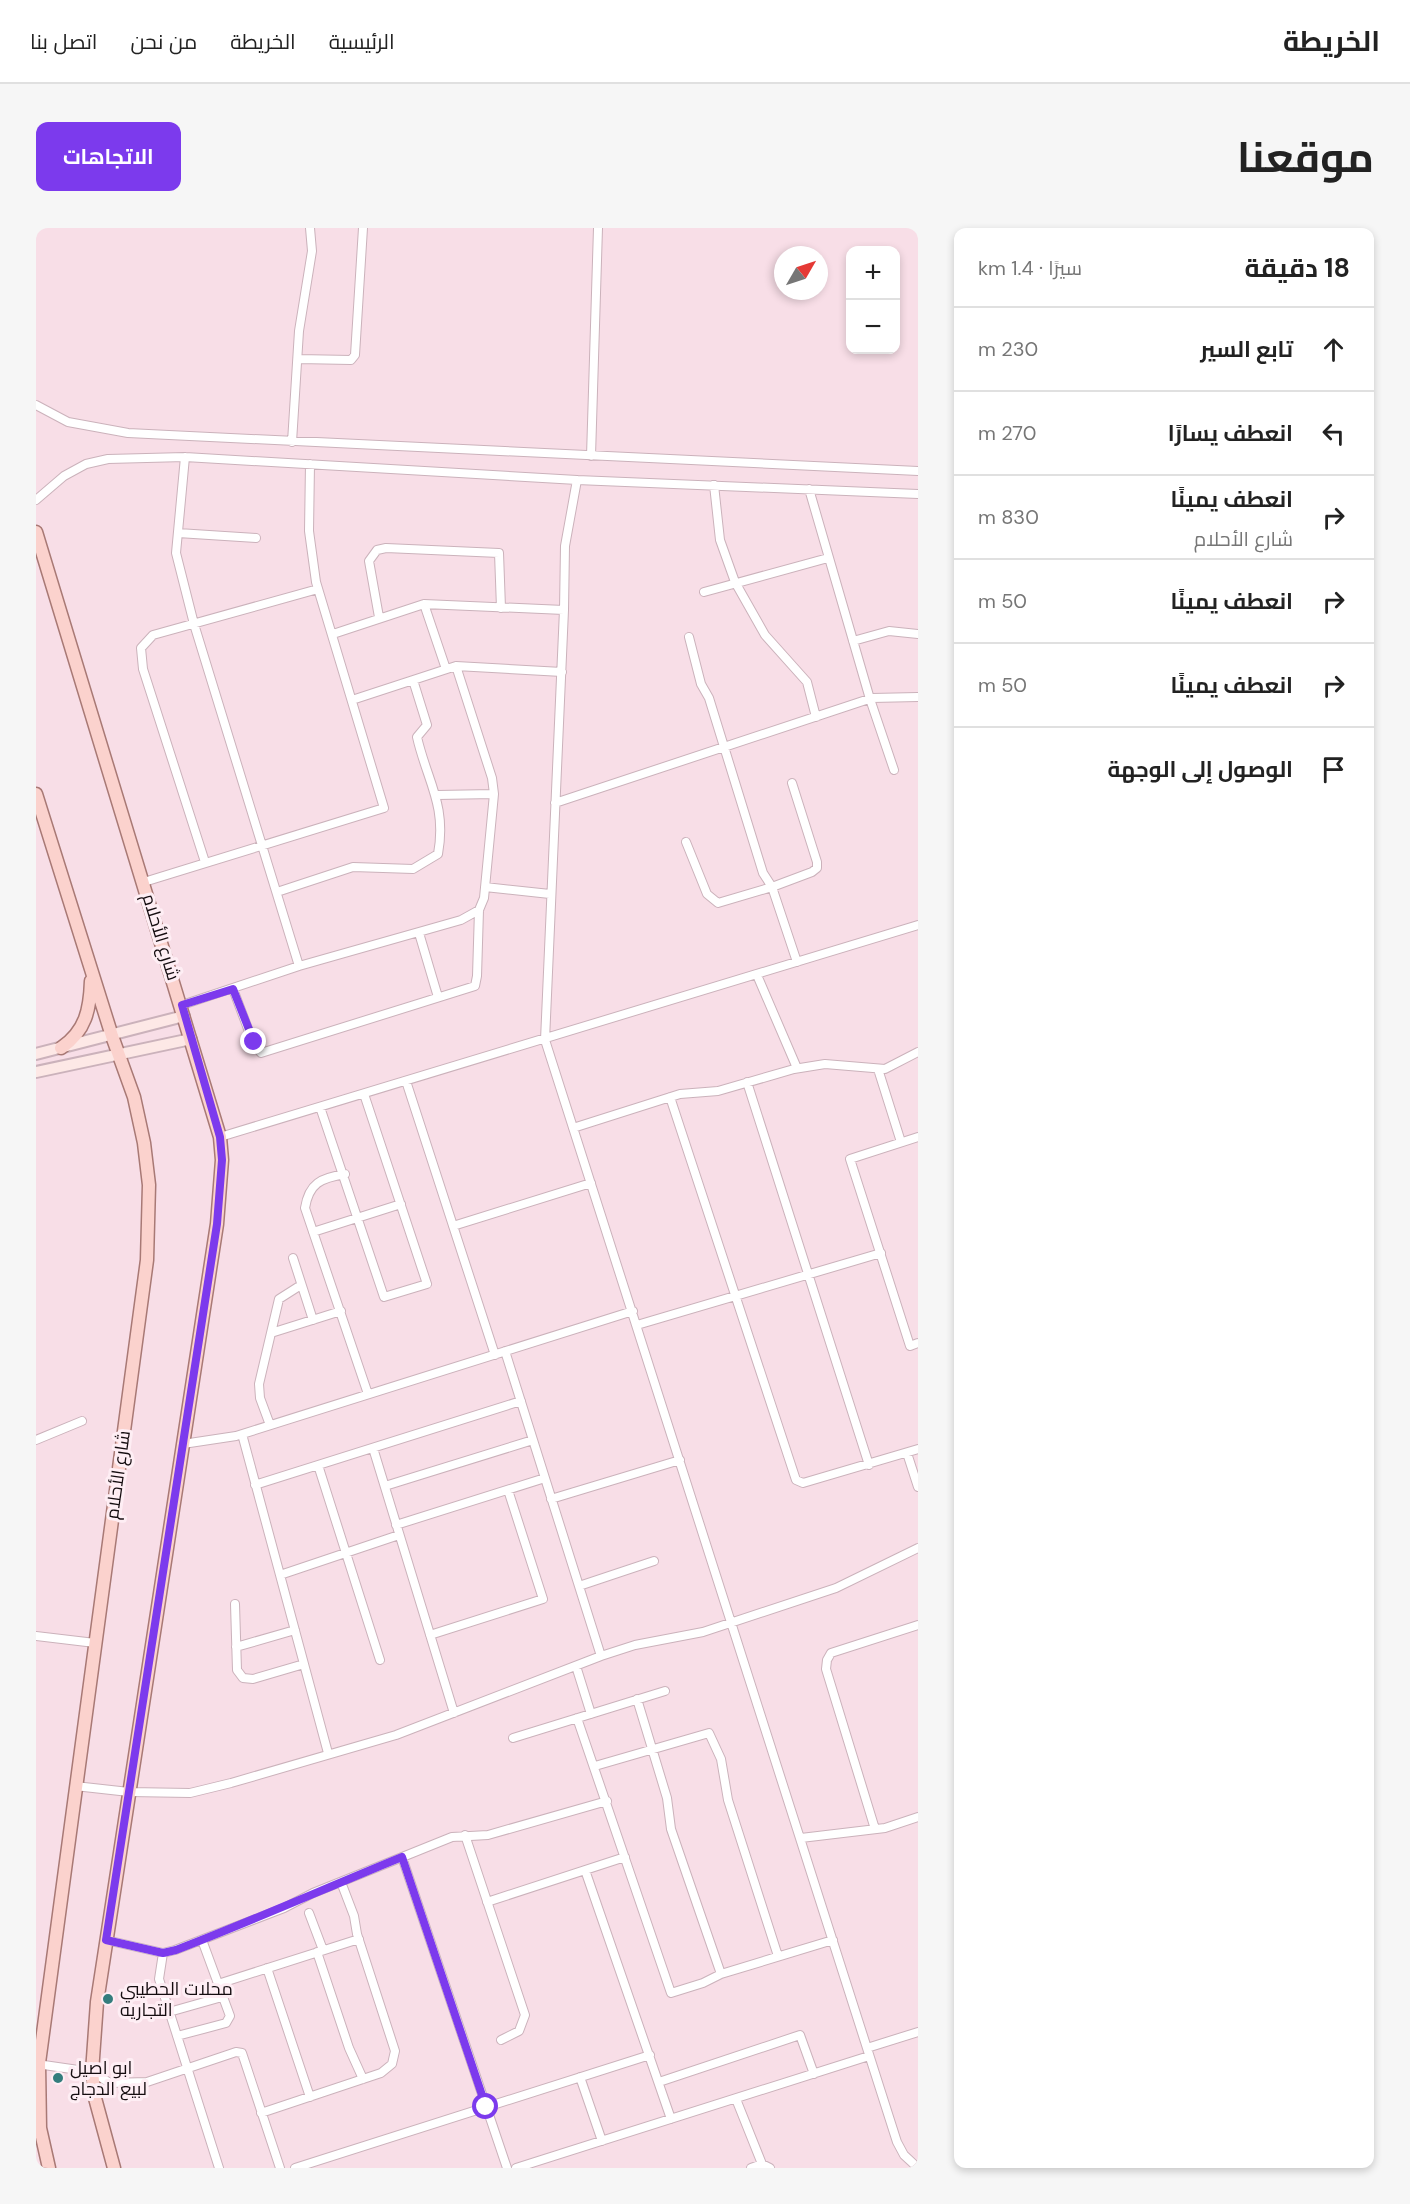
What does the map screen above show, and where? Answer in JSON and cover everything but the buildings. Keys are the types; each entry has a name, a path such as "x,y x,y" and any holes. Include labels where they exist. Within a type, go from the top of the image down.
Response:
{"main road":[{"name":"شارع الأحلام","path":"36,532 220,1137 222,1170 217,1224 97,2002 92,2072 95,2098 114,2168"},
{"name":"شارع الأحلام","path":"36,794 112,1036 134,1097 144,1143 149,1185 147,1260 38,2064 38,2128 49,2168"},
{"path":"62,1048 77,1035 87,1018 92,971"},
{"path":"36,1054 112,1036 183,1011"},
{"path":"36,1072 191,1039"}],"street":[{"path":"292,442 299,330 312,251 310,228"},
{"path":"298,359 351,360 356,356 363,228"},
{"path":"591,456 598,228"},
{"path":"36,405 68,422 128,433 918,471"},
{"path":"185,457 176,553 194,624 299,966"},
{"path":"36,500 64,476 86,464 108,459 185,457 577,480 918,494"},
{"path":"144,882 384,808 318,589 309,531 310,464"},
{"path":"577,480 565,546 562,672 545,1040 897,2142 915,2167"},
{"path":"714,485 720,540 735,582 765,635 807,682 816,717"},
{"path":"808,489 870,699 894,770"},
{"path":"178,533 256,538"},
{"path":"379,617 369,561 377,550 386,548 500,554 501,608"},
{"path":"704,592 828,558"},
{"path":"205,862 141,660 141,648 153,635 318,589"},
{"path":"333,634 424,604 564,610"},
{"path":"424,604 446,669"},
{"path":"853,641 889,631 918,634"},
{"path":"689,637 700,684 709,698 763,873 772,887 797,962"},
{"path":"352,700 456,666 562,672"},
{"path":"233,989 254,1042 261,1053 475,986 479,910 485,887 494,794 492,778 456,666"},
{"path":"277,892 353,867 413,869 434,859 438,854 442,831 437,795 417,737 427,725 413,680"},
{"path":"555,803 870,699 918,697"},
{"path":"686,842 712,900 718,903 772,887 817,868 792,783"},
{"path":"437,795 494,794"},
{"path":"485,887 550,894"},
{"path":"183,1011 233,989 299,966 461,920 479,910"},
{"path":"220,1137 918,925"},
{"path":"419,933 438,998"},
{"path":"757,975 797,1068"},
{"path":"573,1128 670,1097 718,1091 797,1068 825,1064 878,1069 918,1052"},
{"path":"878,1069 901,1142"},
{"path":"406,1081 495,1354"},
{"path":"747,1082 869,1465"},
{"path":"320,1107 345,1174 384,1296 427,1284 364,1094"},
{"path":"670,1097 796,1480 803,1483 918,1449"},
{"path":"918,1137 850,1159 910,1346 918,1343"},
{"path":"345,1174 328,1177 308,1193 305,1208 368,1394"},
{"path":"453,1226 591,1183"},
{"path":"313,1232 401,1204"},
{"path":"637,1325 880,1253"},
{"path":"293,1258 313,1320"},
{"path":"270,1425 260,1398 258,1384 279,1299 301,1285"},
{"path":"271,1333 341,1311"},
{"path":"183,1444 242,1434 633,1311"},
{"path":"505,1351 601,1656"},
{"path":"255,1485 521,1401"},
{"path":"36,1440 82,1421"},
{"path":"242,1434 328,1753"},
{"path":"385,1486 533,1440"},
{"path":"373,1448 453,1713"},
{"path":"907,1453 918,1487"},
{"path":"551,1499 680,1460"},
{"path":"318,1466 380,1660"},
{"path":"396,1525 545,1478"},
{"path":"430,1635 543,1599 508,1490"},
{"path":"280,1575 399,1535"},
{"path":"75,1786 129,1792 190,1792 231,1783 396,1735 601,1656 635,1646 703,1632 836,1588 918,1548"},
{"path":"579,1586 654,1562"},
{"path":"235,1604 237,1670 243,1678 253,1679 304,1664"},
{"path":"874,1829 826,1669 827,1660 831,1653 918,1625"},
{"path":"236,1647 295,1630"},
{"path":"36,1636 95,1643"},
{"path":"576,1666 591,1714"},
{"path":"513,1738 665,1691"},
{"path":"637,1699 650,1750 667,1798 671,1829 721,1974"},
{"path":"577,1718 671,1993 703,1983 721,1974 833,1940"},
{"path":"595,1766 709,1732 721,1759 728,1800 778,1956"},
{"path":"106,1940 163,1953 284,1908 402,1857 465,1835 488,1835 607,1801"},
{"path":"801,1838 874,1829 918,1816"},
{"path":"465,1835 525,2015 519,2031 501,2040"},
{"path":"402,1857 507,2168"},
{"path":"487,1902 625,1857"},
{"path":"585,1870 671,2119"},
{"path":"261,2113 381,2073 392,2064 395,2051 358,1939 354,1916 341,1882"},
{"path":"309,1913 349,2048 363,2079"},
{"path":"218,1984 358,1939"},
{"path":"177,2036 226,2023 230,2016 202,1940"},
{"path":"163,1953 159,1979 219,2168"},
{"path":"267,1968 310,2097"},
{"path":"169,2012 222,1996"},
{"path":"516,2168 814,2074 918,2032"},
{"path":"659,2082 800,2035 814,2074"},
{"path":"38,2064 92,2072 110,2083 147,2082 236,2052 242,2053 280,2168"},
{"path":"295,2168 650,2055"},
{"path":"580,2077 602,2141"},
{"path":"736,2099 766,2166 751,2168"}],"place":[{"name":"محلات الحطيبي التجاريه","path":"108,1999"},
{"name":"ابو اصيل لبيع الدجاج","path":"58,2078"}],"route":[{"path":"254,1042 233,989 182,1005 220,1137 221,1180 217,1224 106,1940 163,1953 176,1950 284,1908 313,1893 402,1857 486,2107"}]}
